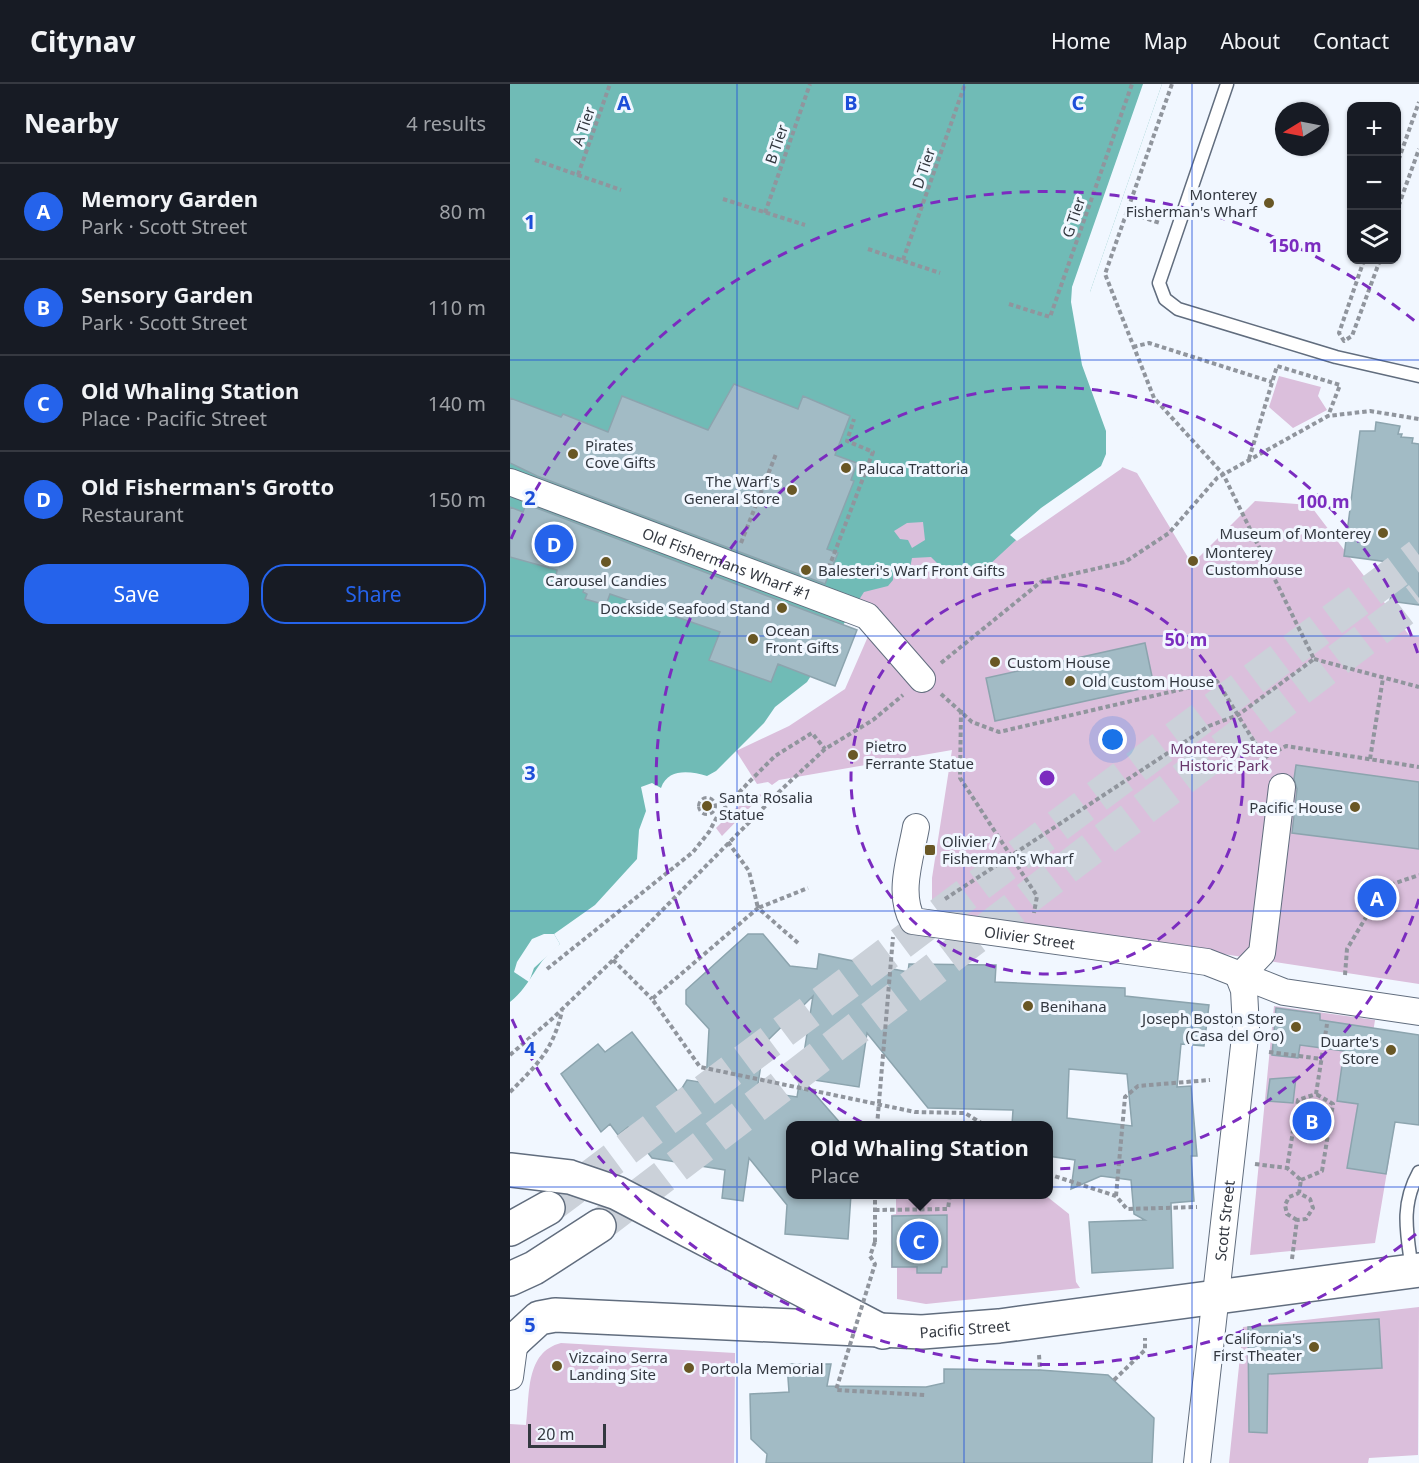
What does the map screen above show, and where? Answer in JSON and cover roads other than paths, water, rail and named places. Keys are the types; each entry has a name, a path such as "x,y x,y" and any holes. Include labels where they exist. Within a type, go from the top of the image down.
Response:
{"main road":[{"path":"510,1170 570,1177 617,1193 884,1332"},
{"path":"510,1229 549,1208"},
{"path":"510,1279 534,1268 599,1226"},
{"name":"Pacific Street","path":"512,1341 539,1318 555,1315 884,1332 999,1326 1416,1270"}],"street":[{"name":"Old Fishermans Wharf #1","path":"510,482 867,616 922,679"},
{"path":"1239,977 1262,953 1282,787"},
{"name":"Olivier Street","path":"916,827 905,894 907,908 913,921 1207,962 1239,977 1284,992 1419,1012"},
{"name":"Scott Street","path":"1197,1463 1214,1296 1228,1204 1246,1028 1244,990 1239,977"},
{"path":"510,1377 512,1341"}],"lane":[{"path":"1227,84 1159,283 1165,299 1178,309 1336,357 1419,375"},
{"path":"1416,1270 1406,1215 1409,1191 1419,1172"}],"tunnel":[{"path":"548,1208 1419,555"},
{"path":"599,1226 1419,598"}],"place":[{"name":"Monterey Fisherman's Wharf","path":"1269,203"},
{"name":"Pirates Cove Gifts","path":"573,454"},
{"name":"Paluca Trattoria","path":"846,468"},
{"name":"The Warf's General Store","path":"792,490"},
{"name":"Museum of Monterey","path":"1383,533"},
{"name":"Old Fisherman's Grotto","path":"554,544"},
{"name":"Monterey Customhouse","path":"1193,561"},
{"name":"Carousel Candies","path":"606,562"},
{"name":"Balesteri's Warf Front Gifts","path":"806,570"},
{"name":"Dockside Seafood Stand","path":"782,608"},
{"name":"Ocean Front Gifts","path":"753,639"},
{"name":"Custom House","path":"995,662"},
{"name":"Old Custom House","path":"1070,681"},
{"name":"Pietro Ferrante Statue","path":"853,755"},
{"name":"Santa Rosalia Statue","path":"707,806"},
{"name":"Pacific House","path":"1355,807"},
{"name":"Olivier / Fisherman's Wharf","path":"930,850"},
{"name":"Memory Garden","path":"1377,898"},
{"name":"Benihana","path":"1028,1006"},
{"name":"Joseph Boston Store (Casa del Oro)","path":"1296,1027"},
{"name":"Duarte's Store","path":"1391,1050"},
{"name":"Sensory Garden","path":"1312,1121"},
{"name":"Old Whaling Station","path":"919,1241"},
{"name":"California's First Theater","path":"1314,1347"},
{"name":"Vizcaino Serra Landing Site","path":"557,1366"},
{"name":"Portola Memorial","path":"689,1368"}],"park label":[{"name":"Monterey State Historic Park","path":"1224,756"}]}
